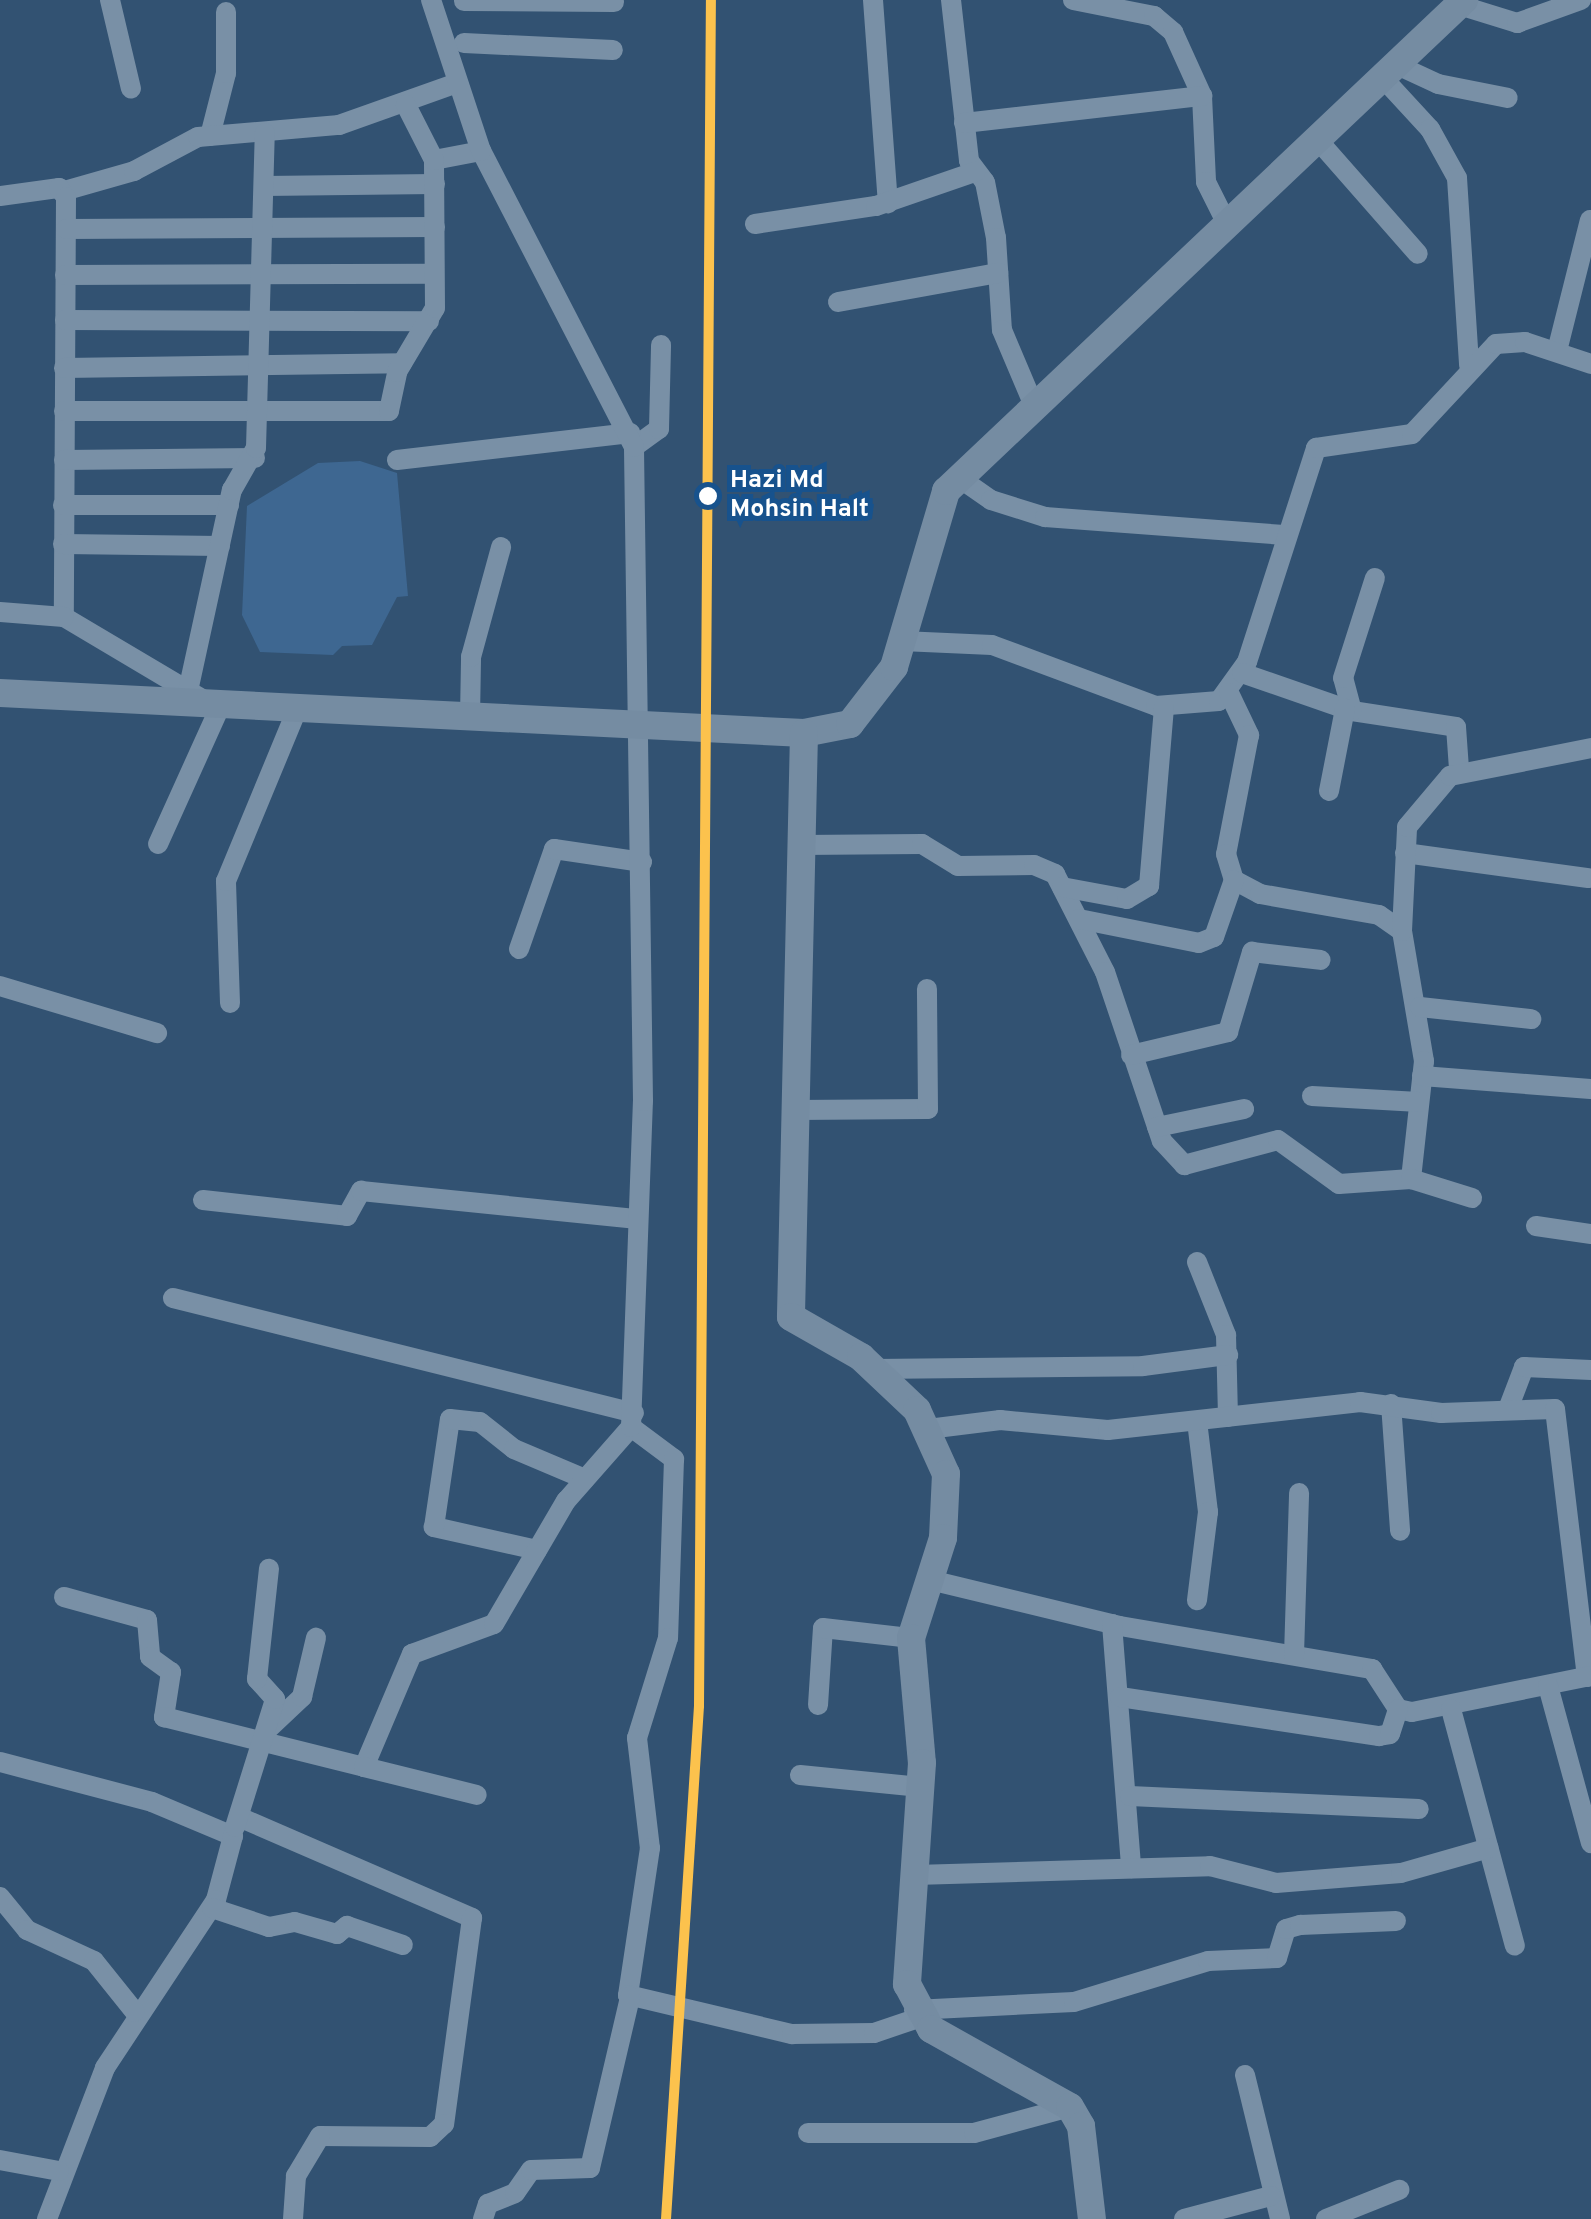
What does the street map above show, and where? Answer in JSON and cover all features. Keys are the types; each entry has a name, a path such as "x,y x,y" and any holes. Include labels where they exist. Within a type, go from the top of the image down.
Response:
{"street":[{"path":"110,0 130,89"},
{"path":"364,1767 412,1654 494,1624 585,1479 633,1420 642,862 632,440 481,151 430,0"},
{"path":"872,0 888,203"},
{"path":"951,0 964,122 975,172 984,182 1007,352 1032,401"},
{"path":"1072,0 1164,22"},
{"path":"1165,0 1164,22 1202,96 1204,171 1226,222"},
{"path":"0,693 220,709 638,721 804,733 866,712 902,640 937,502 1032,401 1461,3 1517,23 1580,0"},
{"path":"0,196 64,191 210,136 265,133 406,104 456,78 464,43 464,1 614,2"},
{"path":"210,136 226,73 226,12"},
{"path":"464,43 613,50"},
{"path":"1388,70 1508,98"},
{"path":"1388,70 1430,128 1457,178 1470,366"},
{"path":"964,122 1202,96"},
{"path":"64,411 389,412 402,363 429,322 433,274 434,160 406,104"},
{"path":"188,691 229,505 255,458 265,133"},
{"path":"1316,138 1418,254"},
{"path":"434,160 481,151"},
{"path":"755,224 888,203 975,172"},
{"path":"264,186 435,184"},
{"path":"64,191 64,617"},
{"path":"1557,351 1590,220"},
{"path":"66,230 263,232 435,227"},
{"path":"838,302 998,273"},
{"path":"65,275 433,274"},
{"path":"65,320 429,322"},
{"path":"902,640 992,645 1164,708 1188,710 1230,693 1242,673 1316,448 1412,434 1470,366 1509,341 1557,351 1591,364"},
{"path":"397,460 632,440 660,429 661,345"},
{"path":"64,368 402,363"},
{"path":"64,460 255,458"},
{"path":"958,477 1007,507 1068,520 1288,535"},
{"path":"63,505 229,505"},
{"path":"63,544 220,546"},
{"path":"470,716 471,656 501,547"},
{"path":"1330,791 1349,710 1344,678 1375,578"},
{"path":"0,612 64,617 220,709"},
{"path":"1242,673 1349,710 1456,727 1459,769"},
{"path":"1079,919 1199,944 1214,936 1234,880 1226,854 1249,734 1230,693"},
{"path":"802,845 922,844 958,866 1034,865 1062,886 1127,899 1149,886 1164,708"},
{"path":"158,844 220,709"},
{"path":"230,1002 226,881 296,712"},
{"path":"804,733 794,1324 874,1369 928,1429 949,1506 911,1638 920,1788 907,1984 916,2014 1070,2108 1081,2126 1092,2219"},
{"path":"1411,1179 1422,1076 1420,1007 1402,932 1410,818 1459,769 1533,765 1591,748"},
{"path":"520,949 554,849 642,862"},
{"path":"1405,853 1588,878"},
{"path":"1234,880 1260,894 1379,915 1402,932"},
{"path":"1062,886 1079,919 1157,1127 1184,1165 1278,1140 1304,1150 1338,1184 1411,1179 1472,1198"},
{"path":"1131,1055 1228,1032 1252,952 1321,960"},
{"path":"0,986 157,1032"},
{"path":"796,1110 928,1109 927,989"},
{"path":"1420,1007 1532,1019"},
{"path":"1422,1076 1591,1089"},
{"path":"1312,1096 1419,1102"},
{"path":"1157,1127 1244,1110"},
{"path":"202,1200 348,1216 361,1192 638,1220"},
{"path":"1536,1226 1591,1234"},
{"path":"1196,1262 1228,1355 1228,1417"},
{"path":"173,1298 633,1420 671,1452 674,1478 668,1638 637,1738 651,1831 630,1997 590,2168 531,2170 483,2219"},
{"path":"874,1369 1143,1366 1228,1355"},
{"path":"1508,1408 1524,1367 1591,1370"},
{"path":"928,1429 1197,1421 1392,1404 1440,1413 1543,1406 1560,1418 1589,1677 1451,1708 1398,1709"},
{"path":"1392,1404 1400,1531"},
{"path":"537,1550 434,1526 451,1417 480,1422 514,1449 585,1479"},
{"path":"1197,1421 1208,1512 1197,1600"},
{"path":"1294,1655 1298,1493"},
{"path":"47,2219 59,2171 135,2012 212,1908 276,1695 257,1679 269,1569"},
{"path":"930,1580 1112,1624 1372,1669 1398,1709"},
{"path":"64,1597 144,1617 150,1657 171,1672 164,1717 264,1737 364,1767 476,1794"},
{"path":"1112,1624 1130,1796 1131,1868"},
{"path":"818,1705 823,1628 911,1638"},
{"path":"264,1737 302,1697 316,1638"},
{"path":"1548,1686 1591,1843"},
{"path":"1120,1697 1379,1736 1390,1734 1398,1709"},
{"path":"1451,1708 1515,1946"},
{"path":"0,1762 236,1826 472,1918 444,2124 430,2137 320,2136 296,2176 293,2219"},
{"path":"800,1774 920,1788"},
{"path":"1130,1796 1419,1810"},
{"path":"914,1874 1131,1868 1329,1880 1401,1873 1488,1848"},
{"path":"0,1897 28,1930 94,1961 135,2012"},
{"path":"212,1908 269,1927 295,1922 337,1934 352,1926 403,1944"},
{"path":"630,1997 792,2034 874,2033 916,2014 1074,2002 1208,1961 1277,1958 1286,1929 1300,1925 1396,1921"},
{"path":"1246,2075 1271,2196 1280,2219"},
{"path":"808,2132 974,2133 1070,2108"},
{"path":"0,2160 59,2171"},
{"path":"1326,2219 1399,2190"},
{"path":"1184,2219 1271,2196"}],"water":[{"path":"360,461 397,473 408,596 397,597 372,645 342,646 333,655 260,652 242,615 247,506 318,463"}],"transit line":[{"path":"666,2219 699,1706 711,0"}],"place":[{"name":"Hazi Md Mohsin Halt","path":"708,496"}]}
